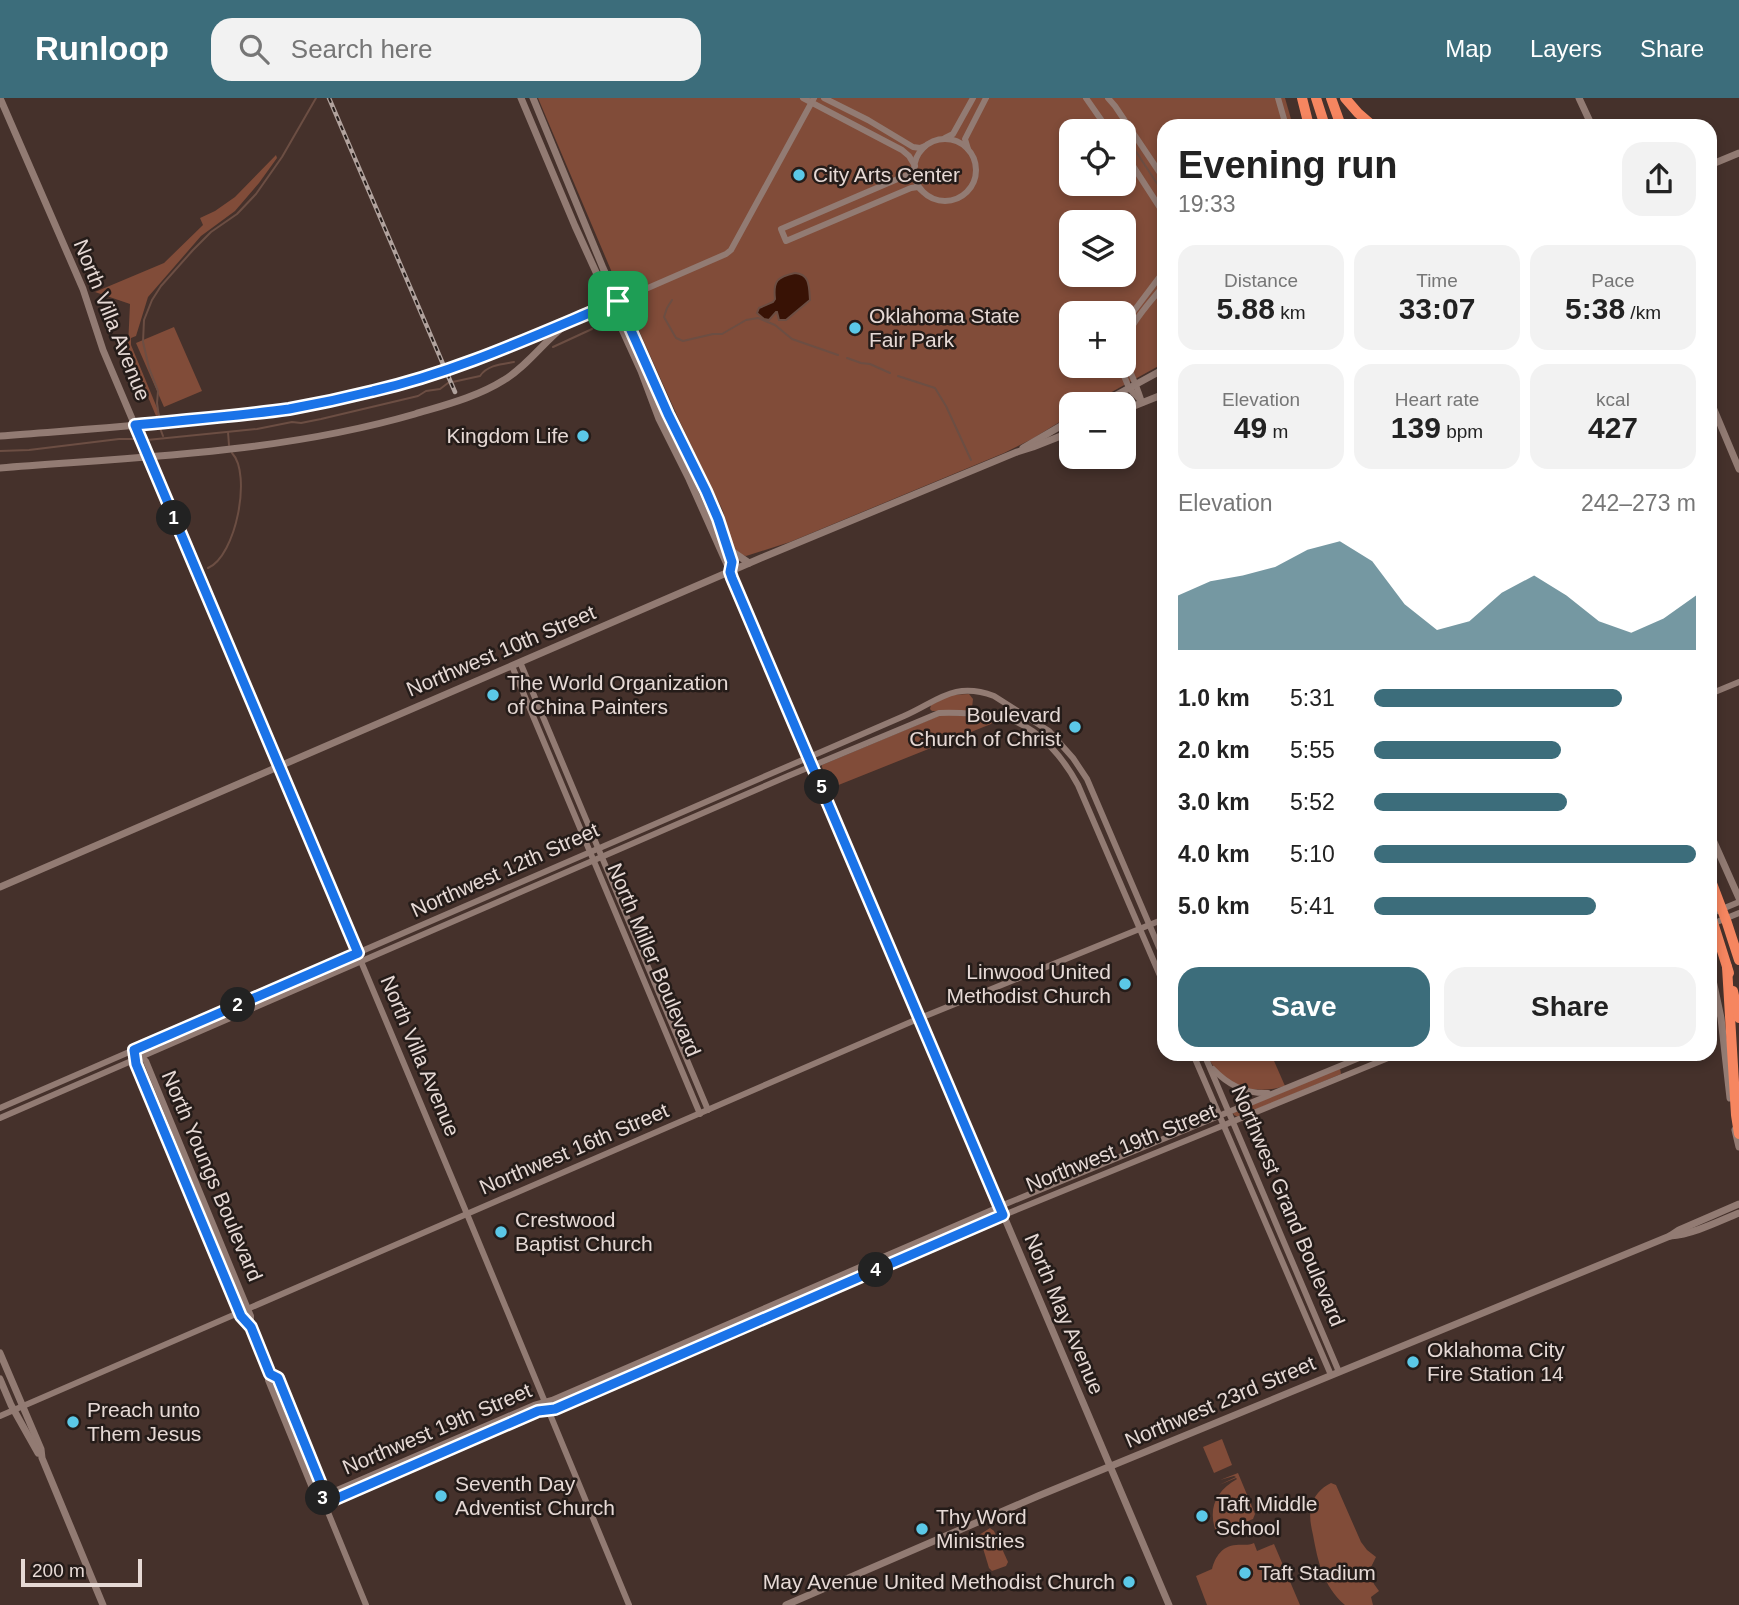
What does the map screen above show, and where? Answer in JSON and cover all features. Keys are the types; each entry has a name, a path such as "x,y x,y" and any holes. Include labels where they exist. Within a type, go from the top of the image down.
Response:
{"highway":[{"path":"1302,98 1307,119"},
{"path":"1316,98 1323,119"},
{"path":"1331,98 1338,119"},
{"path":"1345,98 1365,119"},
{"path":"1717,897 1739,960"},
{"path":"1717,936 1739,1018"},
{"path":"1727,967 1739,1134"}],"main road":[{"name":"North Villa Avenue","path":"1,98 83,289 103,350 279,766"},
{"name":"North May Avenue","path":"521,98 575,226 713,508 732,562 730,572"},
{"name":"North May Avenue","path":"533,98 659,419 704,512 813,765 1169,1605"},
{"path":"1579,98 1589,119"},
{"path":"1717,163 1739,153"},
{"path":"0,436 205,419 291,408 374,391 445,370 615,303"},
{"path":"0,468 201,452 295,440 382,422 471,396 506,379 569,323"},
{"path":"1122,392 1157,373"},
{"path":"1136,405 1157,397"},
{"path":"1717,417 1739,469"},
{"name":"Northwest 10th Street","path":"1017,452 1059,428"},
{"name":"Northwest 10th Street","path":"0,887 749,563 1059,437"},
{"path":"704,512 713,508"},
{"path":"727,547 749,563"},
{"path":"1717,850 1738,901"},
{"path":"1717,999 1735,1135 1739,1147"},
{"name":"Northwest 23rd Street","path":"786,1605 998,1513 1670,1236 1739,1204"},
{"name":"Northwest 23rd Street","path":"1670,1236 1698,1230 1739,1213"},
{"path":"0,1353 41,1449 42,1458"},
{"path":"0,1379 14,1410 42,1458 103,1605"}],"street":[{"path":"803,98 813,100 902,150 909,156 921,190"},
{"path":"824,98 913,147 920,148 953,134 973,98"},
{"path":"927,145 907,175 781,229 786,241 911,188 918,187 930,197 942,201 953,200 966,192 976,174 975,162 965,139 986,98"},
{"path":"1086,98 1102,119"},
{"path":"1108,98 1123,119"},
{"path":"1278,98 1284,119"},
{"path":"615,303 731,250 813,100"},
{"path":"1136,137 1157,169"},
{"path":"941,139 956,141 970,151"},
{"path":"1136,171 1157,203"},
{"path":"814,215 819,227"},
{"path":"1136,308 1157,280"},
{"path":"1133,386 1125,357 1125,342 1131,328 1157,294"},
{"path":"1128,378 1142,403"},
{"name":"North Miller Boulevard","path":"520,662 708,1110"},
{"name":"North Miller Boulevard","path":"512,666 700,1114"},
{"path":"1717,691 1739,682"},
{"name":"Northwest 12th Street","path":"0,1108 917,710 952,691 986,693 1023,713 1065,746 1087,779 1149,925"},
{"name":"Northwest 12th Street","path":"0,1118 813,765 939,713 1009,719 1021,724 1050,746 1078,785 1140,928"},
{"name":"North Villa Avenue","path":"279,766 628,1604"},
{"path":"1717,911 1738,901"},
{"path":"1717,922 1739,913"},
{"name":"Northwest 16th Street","path":"0,1416 920,1018 1157,922"},
{"path":"1149,925 1157,943"},
{"path":"1140,928 1157,968"},
{"name":"North Youngs Boulevard","path":"134,1050 141,1076 243,1320 251,1327"},
{"name":"North Youngs Boulevard","path":"138,1058 146,1061 251,1316 251,1327 270,1374 268,1380 315,1495 323,1500 366,1605"},
{"path":"1196,1061 1335,1373"},
{"name":"Northwest 19th Street","path":"323,1500 330,1493 1000,1206 1352,1061"},
{"name":"Northwest 19th Street","path":"323,1500 333,1500 538,1411 567,1404 1003,1215 1381,1061"},
{"path":"1208,1063 1222,1078 1246,1091 1277,1091"},
{"name":"Northwest Grand Boulevard","path":"1208,1063 1335,1373"}],"shaded area":[{"name":"Oklahoma State Fair Park","path":"538,98 1285,98 1291,119 1157,119 1157,367 1112,392 1059,392 1059,422 1032,439 790,542 746,556 733,549 723,511 640,333 633,315 634,305 627,290 622,289 616,282"},
{"path":"276,155 277,158 259,183 235,211 201,236 148,297 136,336 131,338 131,345 160,415 156,416 128,346 130,304 95,292 164,263 203,225 200,218 235,197"},
{"path":"795,273 806,279 810,300 786,320 779,320 777,312 769,320 764,319 757,313 759,308 773,302 778,281"},
{"path":"174,327 202,391 164,407 136,343"},
{"path":"969,694 973,699 970,711 930,709 931,705 950,695"},
{"path":"941,715 994,720 991,724 831,788 822,765"},
{"path":"1211,1061 1274,1061 1285,1086 1261,1090 1239,1086 1220,1074"},
{"path":"1340,1068 1341,1074 1238,1117 1233,1113"},
{"path":"850,1274 852,1278 696,1346 693,1343"},
{"path":"1222,1439 1232,1465 1214,1473 1203,1447"},
{"path":"1238,1473 1255,1514 1253,1519 1217,1534 1213,1517 1215,1502 1223,1489 1237,1479 1219,1485 1236,1477 1220,1480"},
{"path":"1331,1483 1336,1485 1361,1542 1376,1557 1369,1571 1379,1591 1371,1597 1373,1605 1345,1605 1331,1590 1320,1564 1310,1511 1316,1496"},
{"path":"990,1528 994,1531 1008,1562 1006,1566 992,1571 979,1535"},
{"name":"Taft Stadium","path":"1254,1543 1257,1551 1274,1544 1300,1605 1207,1605 1196,1576 1212,1569 1217,1556 1227,1547"}],"waterway":[{"path":"159,417 158,391 143,342 144,320 152,300 193,250 211,232 237,214 256,194 282,157 316,98"},
{"path":"1136,152 1157,183"},
{"path":"672,300 664,317 676,338 683,341 722,334 746,320 758,318 775,325 792,339 838,355"},
{"path":"553,347 592,329"},
{"path":"847,358 890,373"},
{"path":"147,440 257,429 321,419 418,396 426,391 440,389 448,383 480,376 495,366 514,362"},
{"path":"898,376 935,388 971,460"},
{"path":"160,428 163,436"},
{"path":"228,432 229,445"},
{"path":"0,451 134,439"},
{"path":"208,568 226,548 238,514 241,478 238,463 232,453"}],"railway":[{"path":"329,98 455,392"}],"place":[{"name":"City Arts Center","path":"799,175"},
{"name":"Oklahoma State Fair Park","path":"855,328"},
{"name":"Kingdom Life","path":"583,436"},
{"name":"The World Organization of China Painters","path":"493,695"},
{"name":"Boulevard Church of Christ","path":"1075,727"},
{"name":"Linwood United Methodist Church","path":"1125,984"},
{"name":"Crestwood Baptist Church","path":"501,1232"},
{"name":"Oklahoma City Fire Station 14","path":"1413,1362"},
{"name":"Preach unto Them Jesus","path":"73,1422"},
{"name":"Seventh Day Adventist Church","path":"441,1496"},
{"name":"Taft Middle School","path":"1202,1516"},
{"name":"Thy Word Ministries","path":"922,1529"},
{"name":"Taft Stadium","path":"1245,1573"},
{"name":"May Avenue United Methodist Church","path":"1129,1582"}],"route":[{"path":"618,301 668,414 706,491 732,562 732,578 1003,1215 555,1409 538,1411 333,1500 323,1500 323,1489 278,1378 270,1374 251,1327 241,1316 136,1064 134,1050 358,953 135,425 291,408 374,391 461,365 618,301"}]}
